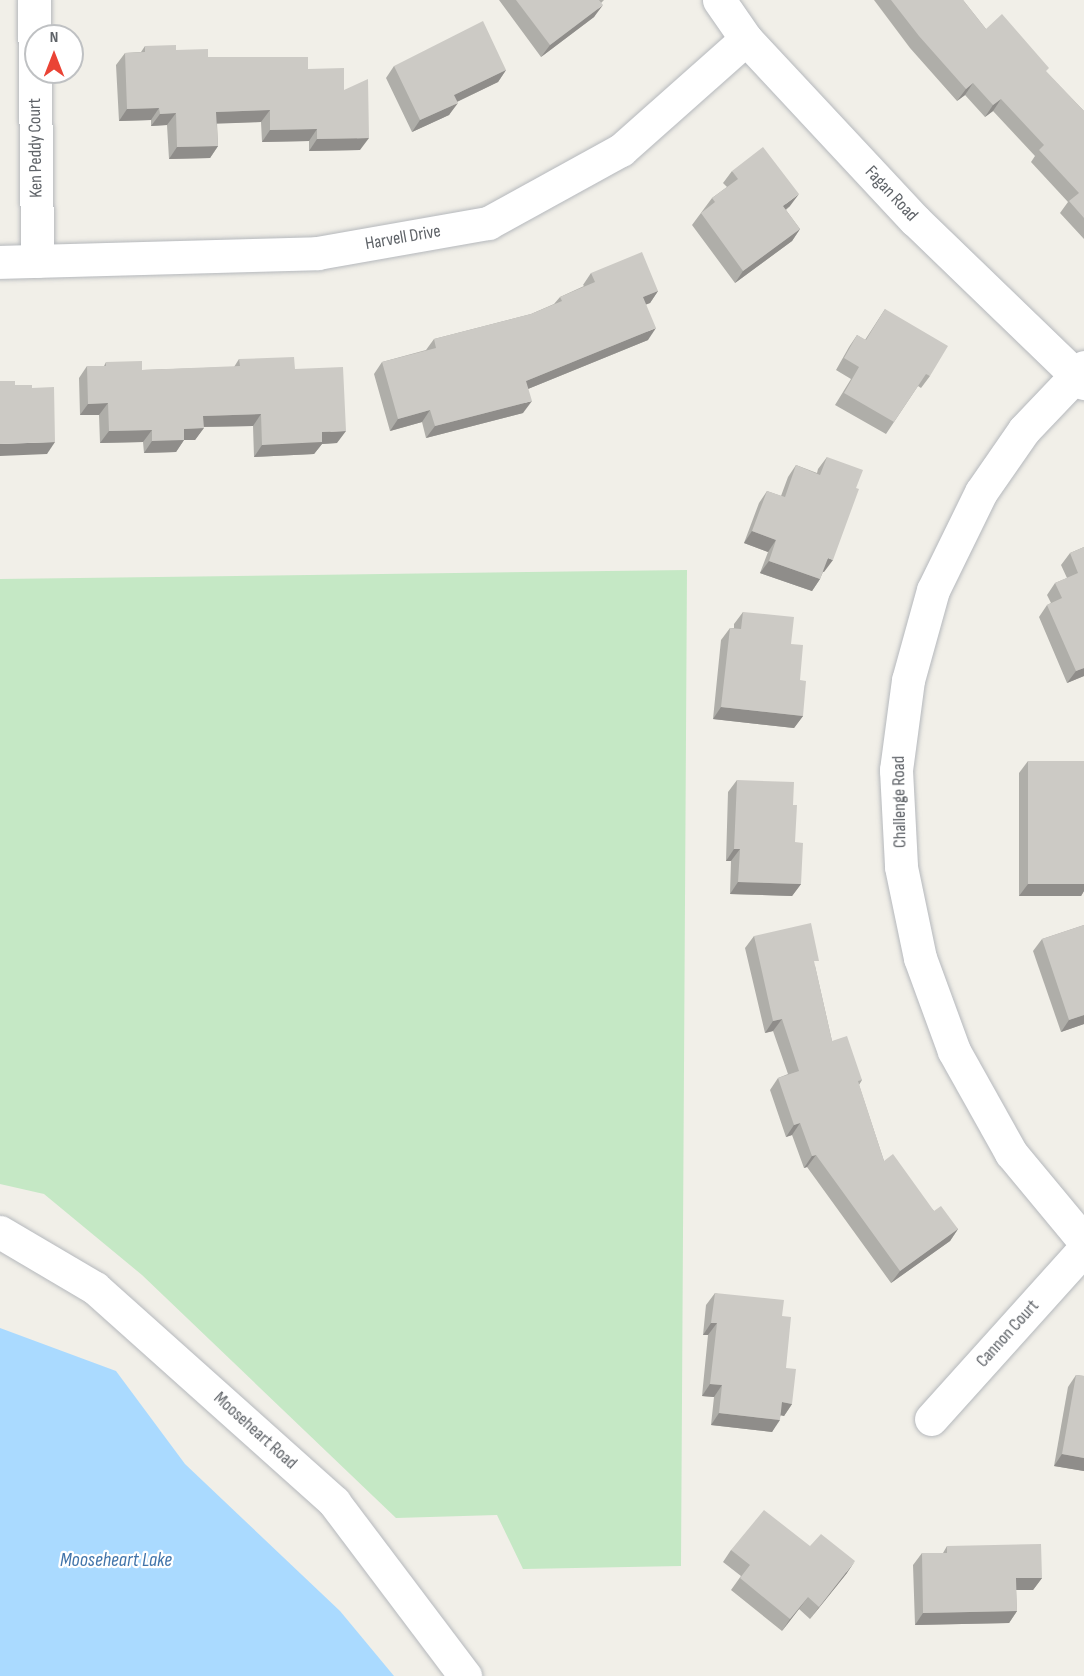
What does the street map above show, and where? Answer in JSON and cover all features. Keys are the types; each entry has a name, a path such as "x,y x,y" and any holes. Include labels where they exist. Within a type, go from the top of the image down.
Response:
{"street":[{"name":"Ken Peddy Court","path":"34,0 37,261"},
{"name":"Fagan Road","path":"719,0 746,39 915,220 1081,375"},
{"name":"Harvell Drive","path":"0,262 318,253 488,224 621,150 746,39"},
{"name":"Challenge Road","path":"1081,375 1024,430 981,492 933,590 908,680 896,770 901,867 920,958 954,1051 1011,1153 1084,1241"},
{"name":"Mooseheart Road","path":"0,1232 95,1288 334,1502 465,1676"},
{"name":"Cannon Court","path":"931,1419 1084,1249"}],"green space":[{"path":"687,570 681,1566 523,1569 497,1515 396,1518 142,1275 44,1194 0,1184 0,579"}],"water":[{"name":"Mooseheart Lake","path":"0,1328 116,1371 185,1464 340,1611 394,1676 0,1676"}],"building":[{"path":"516,0 599,0 603,5 550,45"},
{"path":"891,0 963,0 986,29 1002,14 1049,68 1046,71 1084,111 1084,218 1069,201 1079,193 1039,150 1044,145 1001,99 993,105 973,83 966,89"},
{"path":"483,21 506,70 454,95 458,103 420,120 394,66"},
{"path":"176,45 176,50 208,49 208,57 308,57 308,69 344,68 344,90 368,79 369,138 317,139 317,129 270,130 270,110 216,112 218,146 177,147 176,113 160,114 159,108 127,109 125,53 145,52 145,46"},
{"path":"763,147 799,194 783,206 800,229 743,271 701,213 715,202 712,198 738,179 732,171"},
{"path":"642,252 658,291 643,297 656,328 526,381 532,401 435,426 430,410 398,419 382,362 436,348 434,339 531,314 562,301 560,297 595,282 591,273"},
{"path":"885,309 948,346 930,376 926,374 894,422 844,393 859,367 844,358 857,335 866,340"},
{"path":"294,357 295,369 343,367 346,431 322,432 322,442 262,445 261,414 203,416 204,428 184,429 184,440 152,441 152,430 109,431 108,403 88,404 87,366 106,366 106,362 142,361 142,370 240,366 239,359"},
{"path":"0,381 15,381 15,385 32,385 32,388 54,387 55,442 0,444"},
{"path":"827,457 863,470 856,488 859,489 833,560 828,558 820,579 769,561 776,540 752,531 767,491 785,497 796,465 820,475"},
{"path":"1084,547 1084,668 1076,671 1047,605 1062,598 1055,583 1078,573 1070,553"},
{"path":"743,612 794,617 791,644 803,645 800,680 806,681 803,716 721,707 730,628 741,629"},
{"path":"1028,761 1084,761 1084,884 1028,884"},
{"path":"737,780 794,782 793,805 797,805 795,842 803,843 801,884 738,882 740,849 734,849"},
{"path":"811,923 819,961 814,961 832,1041 847,1036 862,1080 858,1081 884,1161 893,1154 934,1211 941,1206 958,1229 900,1271 816,1155 812,1156 800,1123 794,1125 778,1078 799,1071 782,1019 773,1021 754,936"},
{"path":"1084,925 1084,1015 1069,1020 1042,939"},
{"path":"715,1293 784,1300 782,1316 791,1317 786,1368 796,1369 792,1404 782,1402 780,1420 719,1413 722,1385 710,1384 717,1323 711,1323"},
{"path":"1076,1375 1084,1376 1084,1458 1062,1454"},
{"path":"764,1510 810,1546 821,1534 855,1561 819,1607 808,1597 790,1619 740,1578 750,1565 731,1550"},
{"path":"1041,1544 1042,1578 1016,1578 1017,1611 923,1613 922,1553 947,1553 947,1546"}]}
